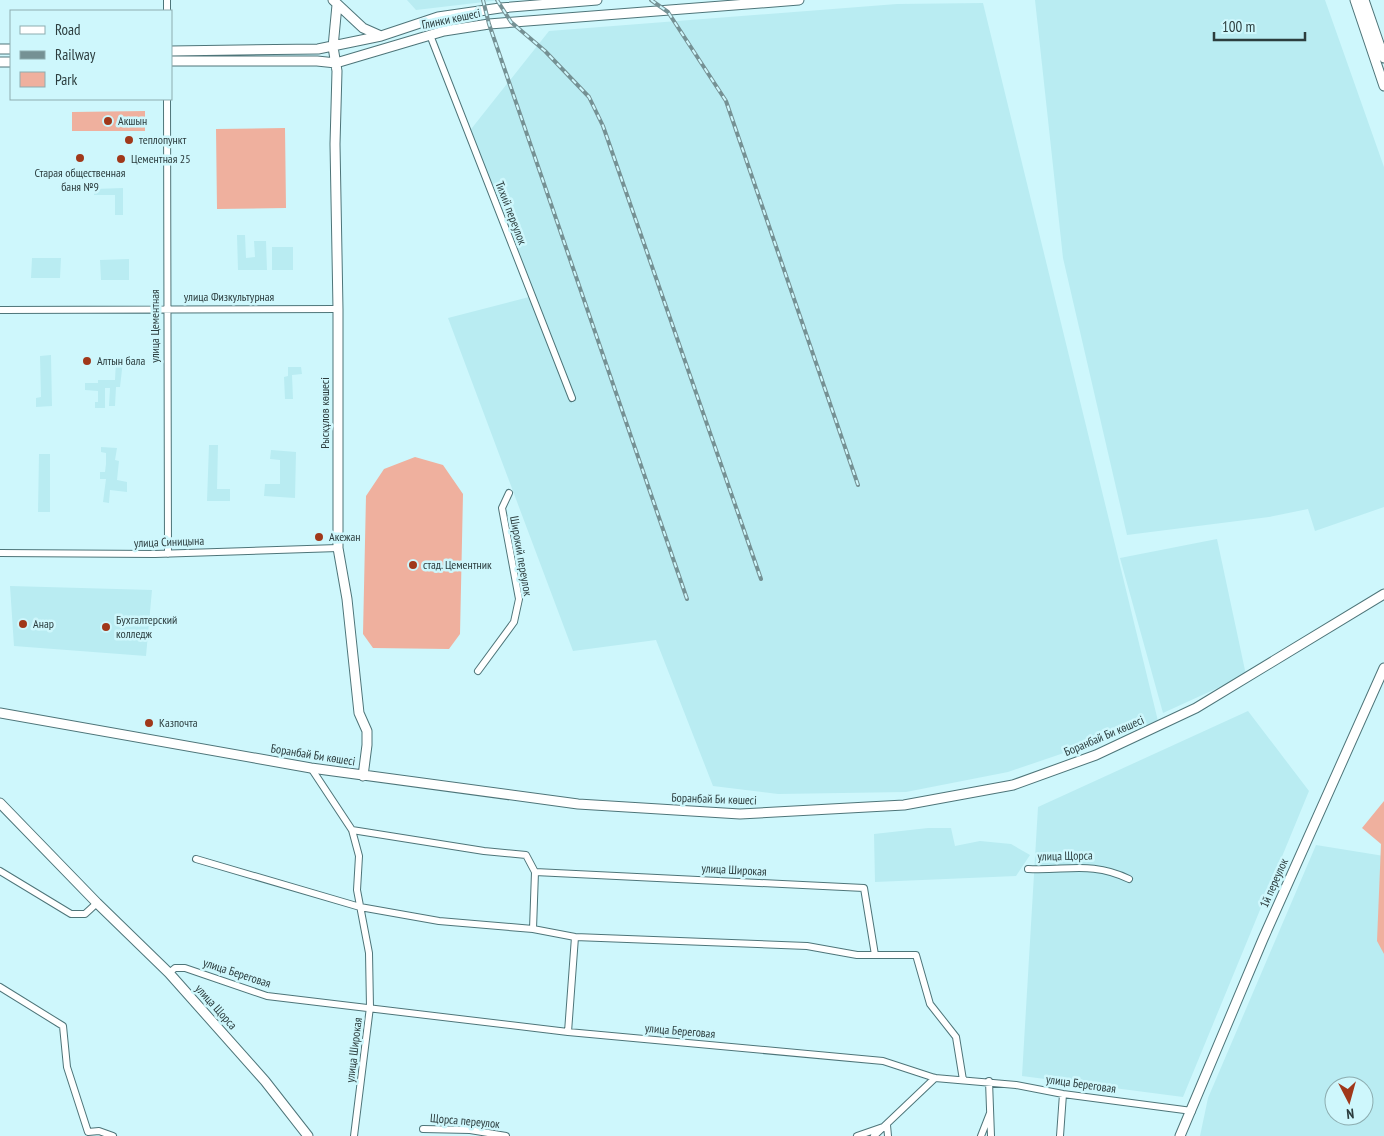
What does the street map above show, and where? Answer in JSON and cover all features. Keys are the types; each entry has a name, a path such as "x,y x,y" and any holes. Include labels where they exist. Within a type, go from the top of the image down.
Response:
{"main road":[{"name":"Глинки көшесі","path":"172,51 318,49 381,36 446,16 500,8 597,0"},
{"name":"Глинки көшесі","path":"172,61 317,61 336,63 450,30 511,22 739,3 799,0"},
{"path":"1355,0 1384,86"},
{"path":"1364,0 1384,58"},
{"path":"335,2 363,28 381,36"},
{"name":"Рысқұлов көшесі","path":"335,2 333,47 336,63 338,548 347,599 359,713 366,731 367,744 363,776"},
{"name":"Боранбай Би көшесі","path":"0,713 311,768 578,804 740,814 904,805 1013,786 1096,754 1196,708 1384,594"},
{"name":"1й переулок","path":"1180,1136 1263,939 1384,668"},
{"name":"улица Щорса","path":"0,803 97,903 169,973 265,1081 308,1136"}],"street":[{"path":"446,16 450,30"},
{"name":"Тихий переулок","path":"430,35 572,398"},
{"name":"улица Цементная","path":"167,100 168,554"},
{"name":"улица Физкультурная","path":"0,310 338,309"},
{"name":"Широкий переулок","path":"478,671 514,622 519,599 502,508 508,493"},
{"name":"улица Синицына","path":"0,553 168,554 338,548"},
{"name":"улица Широкая","path":"311,768 352,830 358,856 357,890 370,953 370,1007 354,1136"},
{"path":"352,830 484,851 526,855 535,872 533,929"},
{"path":"196,859 360,907 439,921 533,929 575,937 807,946 857,955 916,955 930,1004 956,1037 964,1080"},
{"name":"улица Щорса","path":"1028,869 1083,867 1110,870 1130,879"},
{"path":"0,871 71,914 85,914 97,903"},
{"name":"улица Широкая","path":"535,872 864,888 876,955"},
{"path":"568,1032 575,937"},
{"name":"улица Береговая","path":"169,973 175,968 185,968 267,996 568,1032 882,1061 935,1078 989,1082 1192,1111"},
{"path":"0,987 63,1026 67,1066 88,1132 99,1131 113,1136"},
{"path":"874,1136 935,1078"},
{"path":"989,1082 992,1107 991,1136"},
{"path":"1060,1136 1063,1094"},
{"path":"982,1136 992,1107"},
{"path":"857,1136 887,1125"},
{"path":"887,1125 888,1136"},
{"name":"Щорса переулок","path":"423,1129 470,1130 506,1136"}],"shaded area":[{"path":"407,0 501,0 416,10"},
{"path":"1035,0 1325,0 1384,167 1384,507 1315,531 1308,509 1269,517 1127,535 1063,258"},
{"path":"983,3 1158,721 1008,772 906,792 778,794 713,786 656,640 573,651 448,318 529,297 468,133 549,31 897,4"},
{"path":"123,188 123,215 115,215 115,195 94,195 94,189"},
{"path":"237,235 245,235 246,258 255,257 254,241 266,241 267,270 238,270"},
{"path":"272,247 293,247 293,270 272,270"},
{"path":"32,258 61,258 60,278 31,278"},
{"path":"129,259 129,280 101,280 100,260"},
{"path":"51,355 52,406 36,407 36,398 41,397 40,356"},
{"path":"116,361 123,361 120,387 116,387 115,406 109,406 110,388 105,388 105,408 95,408 95,402 98,402 98,391 85,390 85,383 98,383 98,380 115,380"},
{"path":"288,367 301,367 302,374 292,375 293,399 285,399 284,377 288,376"},
{"path":"209,445 218,445 217,489 230,489 230,501 207,501"},
{"path":"101,447 117,448 115,460 119,461 117,480 127,482 127,492 110,490 109,503 103,502 106,479 100,479 100,472 105,472 106,453 101,452"},
{"path":"271,450 296,452 295,498 264,496 265,484 280,484 280,460 270,459"},
{"path":"39,454 50,454 50,512 38,512"},
{"path":"1217,539 1246,675 1163,713 1120,558"},
{"path":"10,586 152,590 146,656 14,646"},
{"path":"1248,711 1309,791 1183,1097 1022,1076 1038,807"},
{"path":"928,828 951,828 955,846 980,841 1011,844 1030,855 1016,876 875,882 874,834"},
{"path":"1316,845 1384,856 1384,1136 1200,1136 1208,1098"}],"green space":[{"name":"Акшын","path":"145,111 145,131 72,131 72,112"},
{"path":"285,128 286,208 217,209 216,129"},
{"name":"стад. Цементник","path":"415,457 443,465 463,494 460,634 449,649 373,648 363,634 366,496 384,469"},
{"path":"1384,801 1384,954 1377,941 1381,844 1362,828"}],"railway":[{"path":"483,0 489,24 687,599"},
{"path":"497,0 511,22 545,51 589,97 603,126 761,579"},
{"path":"651,0 668,12 726,101 858,485"}],"place":[{"name":"Акшын","path":"108,121"},
{"name":"теплопункт","path":"129,140"},
{"name":"Старая общественная баня №9","path":"80,158"},
{"name":"Цементная 25","path":"121,159"},
{"name":"Алтын бала","path":"87,361"},
{"name":"Акежан","path":"319,537"},
{"name":"стад. Цементник","path":"413,565"},
{"name":"Анар","path":"23,624"},
{"name":"Бухгалтерский колледж","path":"106,627"},
{"name":"Казпочта","path":"149,723"}]}
